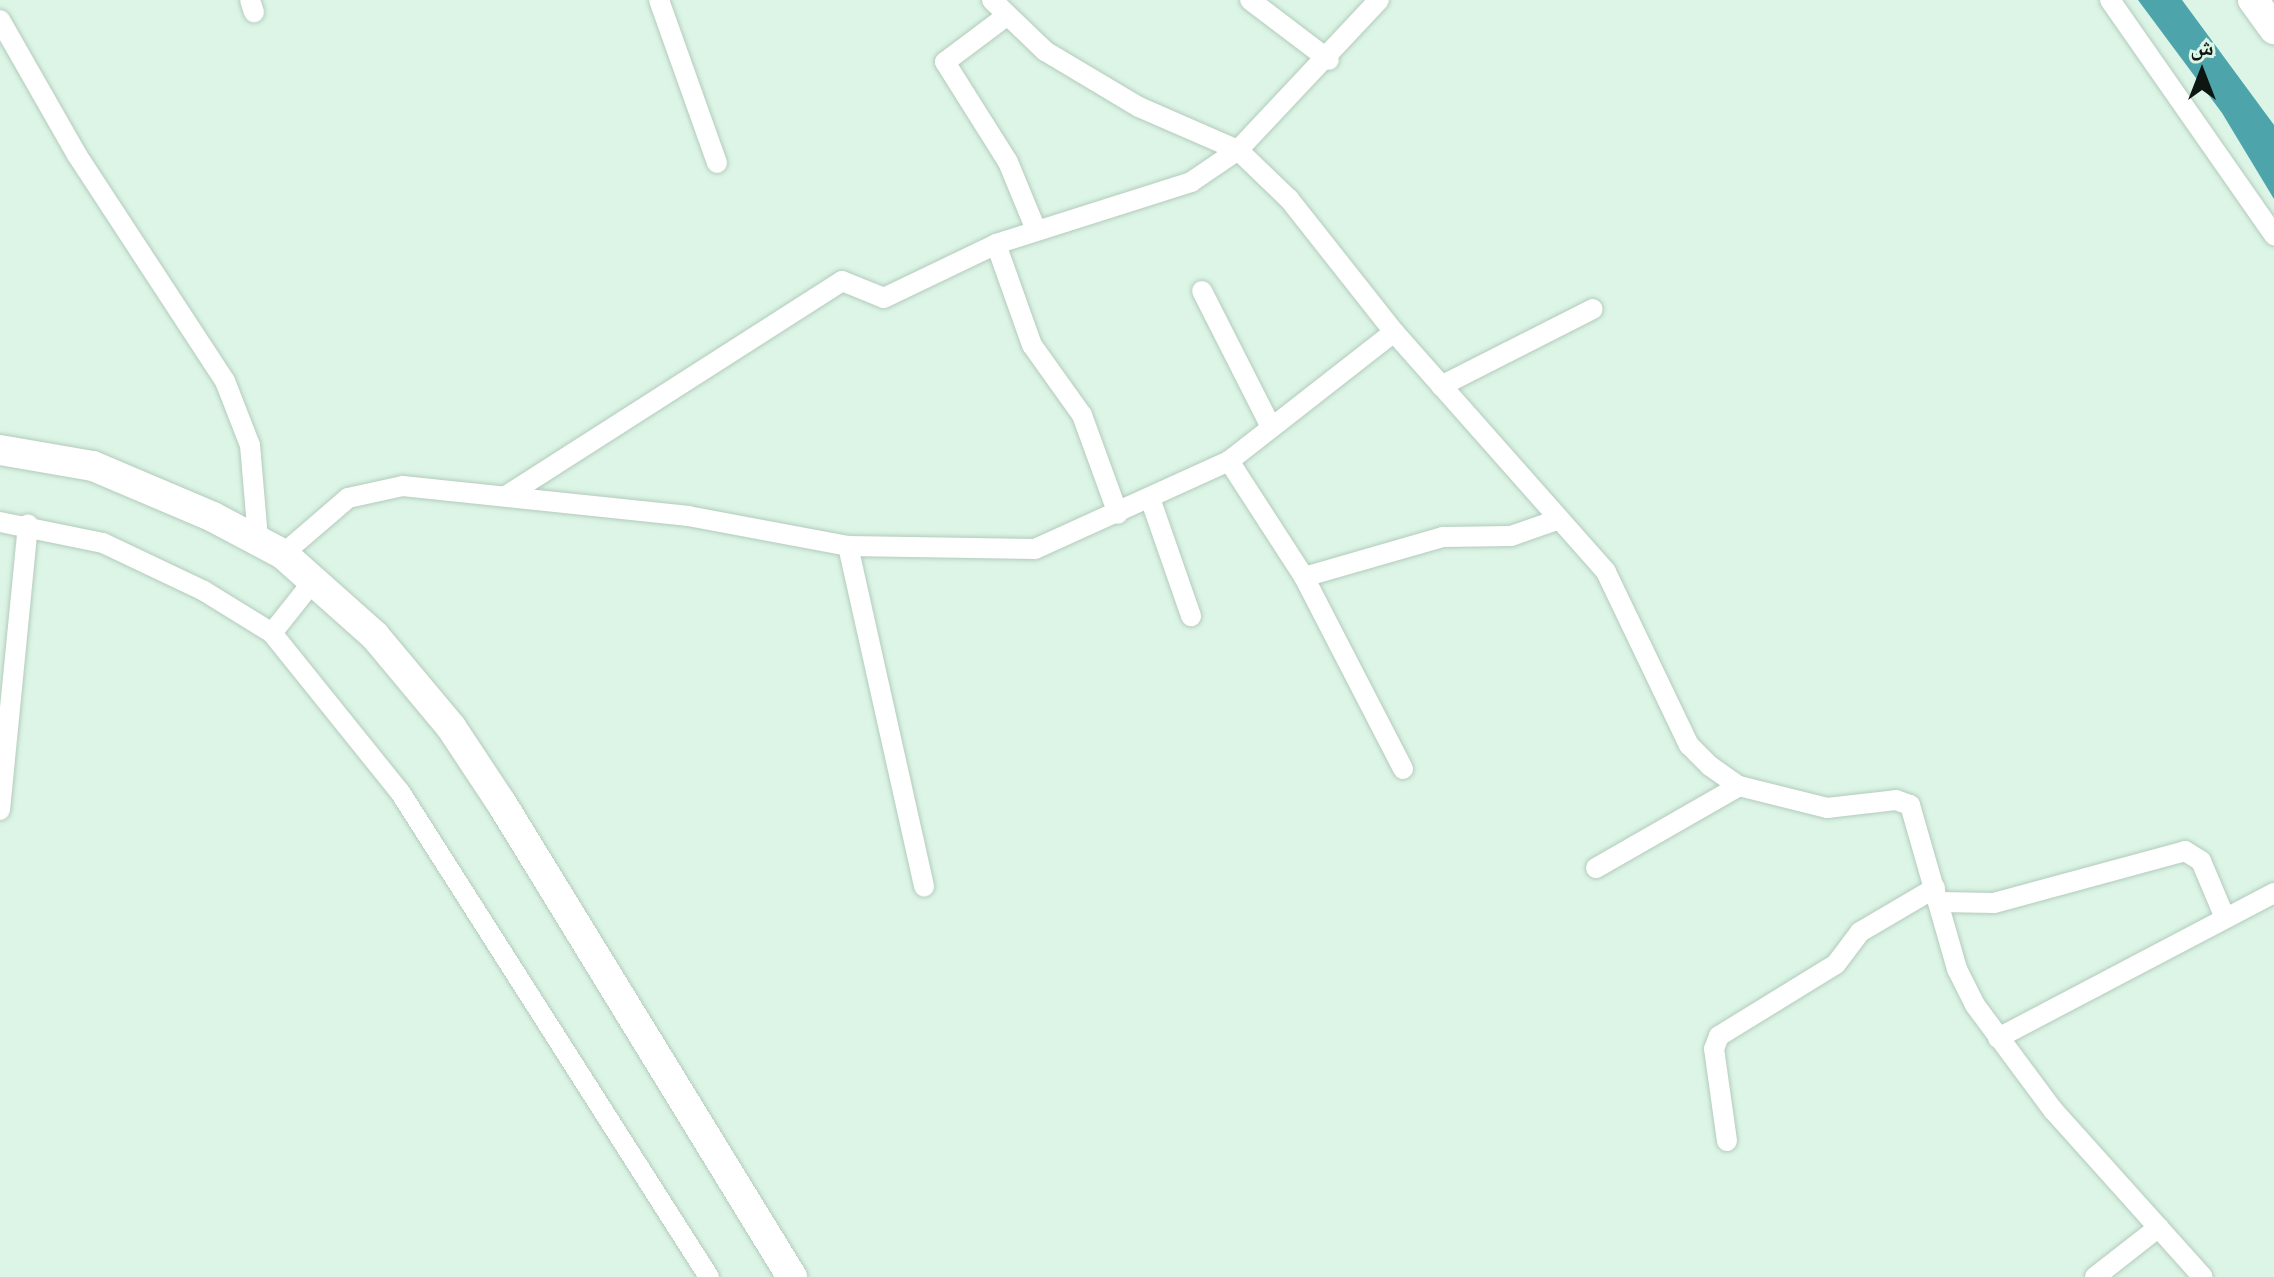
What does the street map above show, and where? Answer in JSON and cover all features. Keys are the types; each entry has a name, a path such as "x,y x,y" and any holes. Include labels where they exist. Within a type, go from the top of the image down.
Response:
{"street":[{"path":"992,0 1005,17 1045,51 1139,107 1238,150 1289,199 1394,332 1606,572 1689,745 1739,786 1827,808 1906,802 1937,895 1957,969 1998,1038 2203,1277"},
{"path":"1250,0 1329,60"},
{"path":"506,496 842,281 884,298 996,244 1177,189 1238,150 1329,60 1379,0"},
{"path":"2110,0 2274,235"},
{"path":"2253,0 2274,29"},
{"path":"663,2 717,163"},
{"path":"1005,17 945,62 1008,162 1036,230"},
{"path":"0,20 77,155 225,381 250,445 271,547"},
{"path":"996,244 1032,345 1082,415 1118,514"},
{"path":"1202,291 1271,427"},
{"path":"1441,386 1593,309"},
{"path":"271,547 333,507 366,492 418,486 688,516 848,546 1013,552 1151,501 1229,461 1394,332"},
{"path":"0,450 93,466 271,547 307,590 406,670 451,727 792,1277"},
{"path":"1229,461 1304,577 1403,769"},
{"path":"1151,501 1191,616"},
{"path":"1304,577 1443,537 1511,536 1557,520"},
{"path":"0,522 28,524 135,557 278,627 400,792 709,1277"},
{"path":"0,810 28,524"},
{"path":"848,546 924,887"},
{"path":"278,627 307,590"},
{"path":"1596,868 1739,786"},
{"path":"1727,1141 1714,1049 1719,1036 1836,964 1860,932 1937,895 1994,903 2185,851 2201,861 2223,913"},
{"path":"1998,1038 2223,913 2274,893"},
{"path":"2095,1277 2159,1227"}],"water":[{"path":"2138,0 2182,0 2274,125 2274,199 2222,113"}]}
